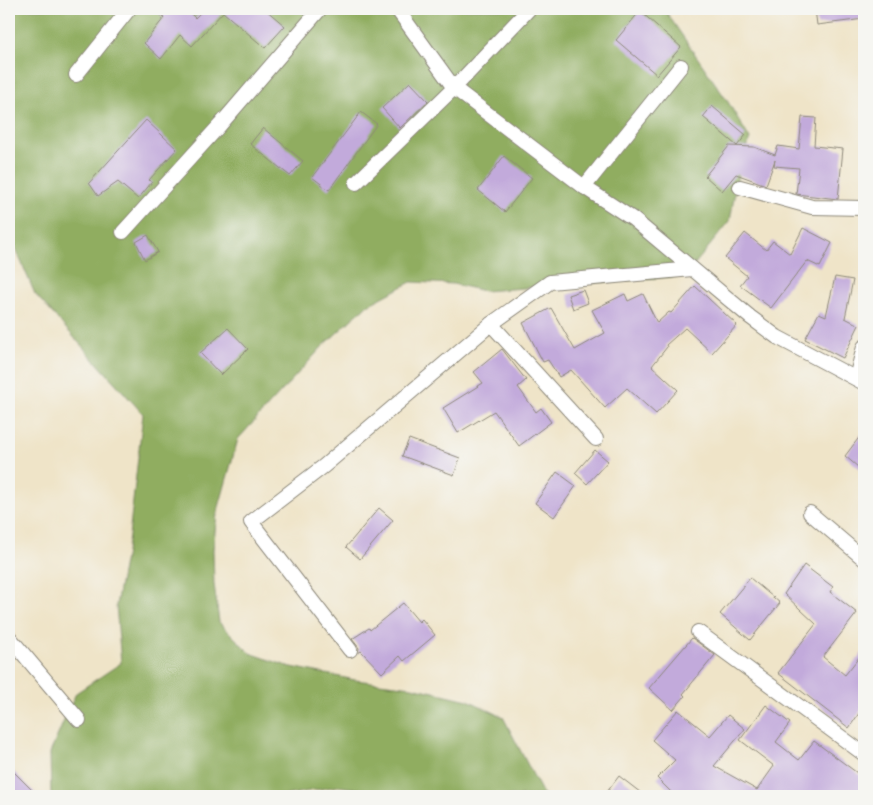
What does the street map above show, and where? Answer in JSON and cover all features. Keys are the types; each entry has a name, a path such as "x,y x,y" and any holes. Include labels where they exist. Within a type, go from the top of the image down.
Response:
{"street":[{"path":"76,74 129,9"},
{"path":"123,232 220,125 320,9"},
{"path":"397,9 454,88 584,187 633,219 777,337 860,380 864,347"},
{"path":"356,183 454,88 528,9"},
{"path":"584,187 681,66"},
{"path":"740,187 812,207 864,208"},
{"path":"350,650 251,522 324,466 491,324 550,282 692,269"},
{"path":"491,324 596,440"},
{"path":"810,514 864,559"},
{"path":"698,632 864,754"},
{"path":"9,637 79,720"}],"green space":[{"path":"9,9 664,9 728,102 750,139 738,174 730,221 685,276 484,291 453,284 411,282 366,306 322,347 238,439 217,514 213,550 214,584 219,622 250,653 287,666 355,680 412,687 468,700 503,717 544,796 408,796 338,786 281,796 51,796 50,753 76,693 121,663 116,605 129,536 143,414 35,294 9,233"}],"building":[{"path":"154,9 186,9 195,18 204,9 265,9 285,26 265,48 223,12 192,46 180,35 161,59 144,43 164,18"},
{"path":"815,9 864,9 864,19 817,25"},
{"path":"640,11 681,47 657,75 616,40"},
{"path":"410,82 428,101 400,128 382,108"},
{"path":"712,106 746,135 737,146 703,117"},
{"path":"361,112 377,124 329,190 312,177"},
{"path":"802,117 816,118 814,146 843,149 838,199 796,194 799,168 774,166 775,160 766,185 736,174 722,191 705,176 729,146 754,147 775,155 778,146 799,149"},
{"path":"146,120 177,149 149,180 152,182 138,199 118,182 98,196 89,183"},
{"path":"263,128 303,161 290,176 250,144"},
{"path":"504,156 532,178 505,212 478,190"},
{"path":"803,228 832,243 820,267 807,261 771,308 740,285 747,276 725,258 745,233 766,250 773,241 790,254"},
{"path":"148,235 158,252 145,260 136,242"},
{"path":"835,277 853,280 845,318 859,325 843,358 805,339 819,313 826,316"},
{"path":"695,286 737,325 712,353 685,328 666,345 667,347 652,366 678,390 656,414 627,388 605,408 571,370 559,377 548,360 543,362 523,323 551,308 575,350 605,333 592,310 625,294 628,301 643,294 657,323 669,312 671,313"},
{"path":"583,290 588,303 573,309 568,295"},
{"path":"228,328 248,349 221,375 200,353"},
{"path":"502,349 526,380 518,387 536,412 541,408 551,422 519,446 494,411 458,433 443,408 483,383 474,372"},
{"path":"864,431 864,472 845,456"},
{"path":"409,439 460,458 454,475 402,456"},
{"path":"595,450 608,461 587,484 575,473"},
{"path":"557,472 576,486 554,517 535,503"},
{"path":"379,508 393,520 360,559 346,547"},
{"path":"804,565 833,587 830,592 857,613 823,657 845,675 864,651 864,706 849,728 778,673 816,624 784,594"},
{"path":"750,578 780,603 750,640 720,614"},
{"path":"403,603 419,622 422,619 435,635 404,661 400,656 382,673 361,651 358,653 359,648 352,639 369,628 370,630"},
{"path":"692,638 715,655 683,694 685,696 673,710 649,688"},
{"path":"766,705 790,723 776,742 799,760 814,741 864,778 864,796 675,796 657,778 675,760 652,740 678,710 710,736 728,715 745,729 714,766 757,790 774,766 740,740"},
{"path":"9,767 38,796 9,796"},
{"path":"619,776 645,796 604,796"}]}
